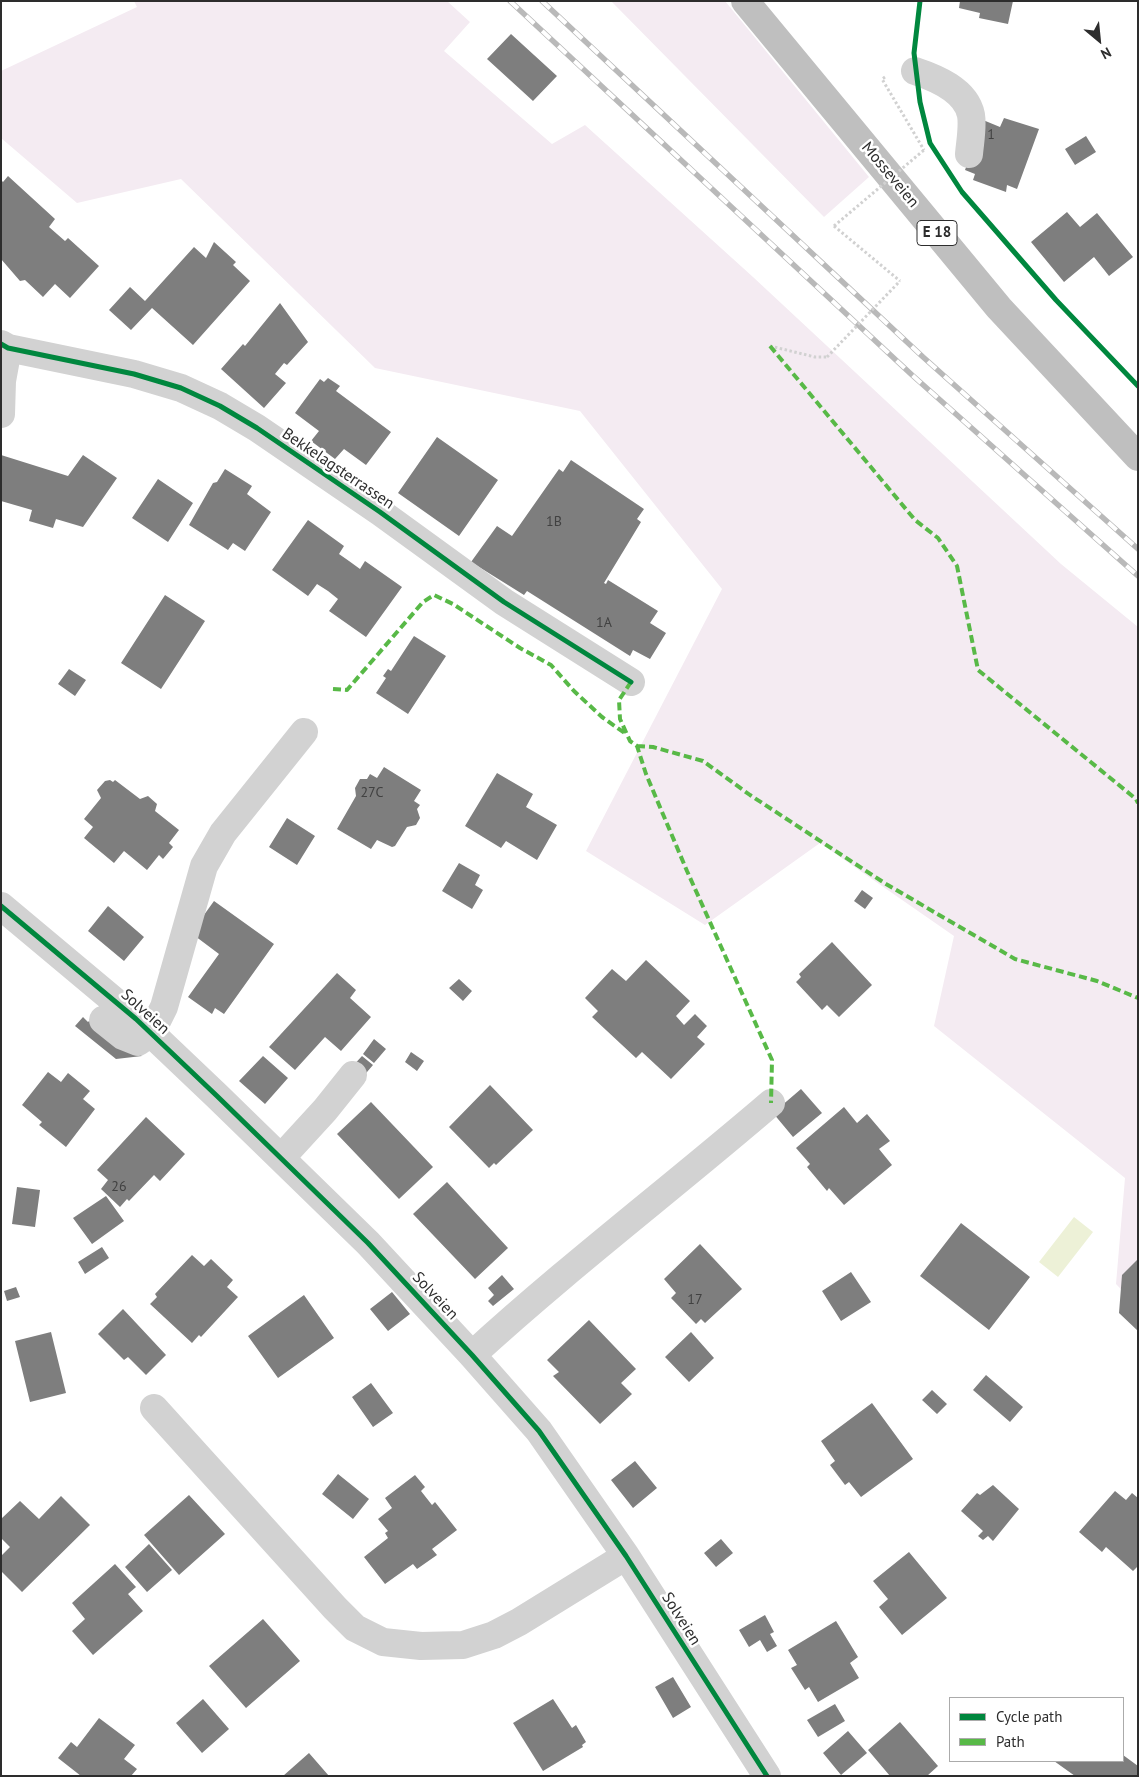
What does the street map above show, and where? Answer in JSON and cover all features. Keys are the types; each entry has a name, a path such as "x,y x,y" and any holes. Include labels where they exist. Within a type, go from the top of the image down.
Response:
{"highway":[{"name":"Mosseveien","path":"746,1 999,308 1138,457"}],"street":[{"path":"915,71 948,86 967,104 971,116 969,154"},
{"path":"1,414 5,346"},
{"name":"Bekkelagsterrassen","path":"5,346 134,374 181,388 220,406 257,428 380,512 504,602 631,682"},
{"path":"103,1020 123,1036 138,1042 150,1033 164,1007 204,866 223,833 304,732"},
{"name":"Solveien","path":"1,906 150,1033 368,1243 472,1355 539,1432 626,1556 767,1776"},
{"path":"281,1158 325,1110 353,1075"},
{"path":"472,1355 577,1262 639,1215 716,1147 771,1103"},
{"path":"154,1408 348,1622 362,1634 384,1642 446,1646 464,1645 494,1636 626,1556"}],"path":[{"path":"770,346 815,357 827,357 900,281 834,226 924,150 882,79"}],"shaded area":[{"path":"134,1 447,1 470,22 444,51 552,144 585,125 753,277 1061,564 1138,627 1138,1307 1116,1284 1125,1178 934,1026 954,936 820,843 705,925 586,851 722,589 580,411 375,368 181,179 77,203 1,138 1,71 137,7"},
{"path":"611,1 725,1 869,177 824,217"},
{"path":"1074,1217 1093,1232 1058,1277 1039,1262"}],"building":[{"path":"960,1 1013,1 1008,24 979,18 980,13 959,8"},
{"path":"511,34 557,76 533,101 487,59"},
{"path":"1004,118 1039,129 1017,189 1007,185 1006,192 973,180 975,174 965,170 983,120 1000,127"},
{"path":"1086,136 1096,152 1075,165 1065,149"},
{"path":"8,176 55,219 49,227 65,241 68,238 99,266 70,298 55,284 43,297 25,280 20,281 1,259 1,180 3,182"},
{"path":"1067,212 1080,227 1097,213 1133,257 1109,276 1094,257 1064,282 1031,242"},
{"path":"214,242 236,262 233,265 250,281 193,345 152,308 131,330 109,310 130,287 145,301 194,247 206,258"},
{"path":"280,303 308,342 287,365 284,363 275,374 286,383 264,408 221,369 243,344 245,346"},
{"path":"328,378 340,386 336,391 391,432 366,465 344,449 335,459 311,441 319,431 295,413 320,379 324,382"},
{"path":"437,437 498,480 459,536 398,493"},
{"path":"1,455 68,476 83,455 117,478 83,527 56,519 53,528 29,521 32,510 1,501"},
{"path":"571,460 644,509 637,519 641,522 604,583 606,584 608,580 658,611 650,623 666,633 650,659 633,650 630,656 527,591 524,595 471,562 497,526 512,536 559,469 563,472"},
{"path":"225,469 252,486 247,494 271,512 245,551 233,543 228,550 189,525 213,483 217,482"},
{"path":"158,479 193,503 168,542 132,518"},
{"path":"308,520 344,546 339,554 360,569 365,561 402,587 366,637 329,611 338,599 328,591 317,584 308,596 272,570"},
{"path":"165,595 205,621 161,689 121,663"},
{"path":"414,636 446,656 408,714 376,693 386,678 383,676 388,669 391,671"},
{"path":"69,669 86,680 75,696 58,684"},
{"path":"384,767 421,790 414,801 420,805 417,809 420,818 416,825 407,827 395,846 392,847 377,840 371,849 337,829 356,796 355,788 360,779 367,779 370,774 377,778"},
{"path":"497,773 533,794 526,807 557,825 537,860 506,841 501,848 465,826"},
{"path":"110,780 113,782 115,780 140,799 148,796 157,804 155,811 179,830 169,843 173,847 163,859 159,855 147,870 124,851 114,863 84,838 93,827 84,819 101,798 97,790 105,781"},
{"path":"287,818 315,836 297,865 269,847"},
{"path":"459,863 480,875 475,885 483,890 472,909 442,891"},
{"path":"862,890 873,898 865,909 854,901"},
{"path":"214,901 274,944 224,1014 215,1008 212,1014 188,997 219,954 191,933"},
{"path":"108,906 144,937 124,961 88,931"},
{"path":"832,942 872,985 839,1017 827,1005 822,1010 796,982 801,977 799,974"},
{"path":"646,960 690,1001 676,1016 684,1025 695,1014 707,1026 697,1037 705,1044 671,1079 642,1052 636,1058 592,1017 598,1011 585,998 612,969 626,981"},
{"path":"337,973 356,990 350,998 371,1017 341,1051 325,1037 295,1070 269,1047"},
{"path":"459,979 472,991 463,1001 449,988"},
{"path":"83,1017 88,1022 93,1017 142,1056 116,1059 75,1026"},
{"path":"374,1039 386,1049 374,1063 363,1054"},
{"path":"411,1052 424,1061 417,1071 405,1062"},
{"path":"263,1056 288,1078 265,1104 239,1081"},
{"path":"362,1056 373,1065 361,1079 350,1069"},
{"path":"48,1072 61,1082 68,1073 90,1091 83,1099 95,1109 66,1147 39,1125 42,1122 22,1105"},
{"path":"490,1085 533,1130 496,1165 494,1163 489,1168 449,1127"},
{"path":"801,1089 822,1113 793,1137 773,1113"},
{"path":"371,1102 433,1167 399,1199 337,1134"},
{"path":"844,1107 857,1123 867,1114 890,1141 879,1149 892,1165 844,1205 829,1188 827,1191 807,1167 810,1164 796,1148"},
{"path":"146,1117 185,1154 160,1181 154,1175 129,1201 127,1199 120,1207 101,1189 108,1180 97,1170"},
{"path":"447,1182 508,1248 475,1279 413,1214"},
{"path":"17,1187 40,1190 35,1227 12,1224"},
{"path":"106,1196 124,1221 92,1244 73,1218"},
{"path":"961,1223 1030,1277 989,1330 920,1276"},
{"path":"700,1244 742,1289 705,1323 701,1319 696,1324 671,1298 676,1293 664,1279"},
{"path":"102,1247 109,1258 85,1274 78,1262"},
{"path":"192,1255 204,1266 211,1259 233,1280 227,1287 238,1297 201,1337 199,1335 192,1343 150,1304 157,1297 155,1294"},
{"path":"1138,1259 1138,1331 1119,1313 1122,1275"},
{"path":"851,1272 871,1302 841,1321 822,1291"},
{"path":"502,1275 514,1289 493,1306 488,1301 494,1295 488,1288"},
{"path":"16,1287 20,1297 7,1301 4,1291"},
{"path":"392,1292 410,1314 388,1331 370,1309"},
{"path":"304,1295 334,1338 278,1378 248,1336"},
{"path":"123,1309 166,1355 146,1375 128,1357 124,1360 98,1334"},
{"path":"589,1320 636,1369 621,1383 632,1394 600,1424 553,1376 559,1372 547,1360"},
{"path":"51,1332 66,1393 30,1402 15,1341"},
{"path":"691,1332 714,1358 689,1382 665,1357"},
{"path":"986,1375 1023,1407 1010,1422 973,1390"},
{"path":"371,1383 393,1413 373,1427 352,1397"},
{"path":"932,1390 947,1404 937,1414 922,1400"},
{"path":"872,1403 913,1459 861,1497 849,1482 845,1485 830,1465 835,1461 821,1441"},
{"path":"635,1461 657,1488 633,1508 611,1480"},
{"path":"338,1474 369,1499 353,1519 322,1494"},
{"path":"415,1475 425,1487 421,1491 432,1505 435,1502 457,1530 432,1549 437,1555 417,1569 413,1564 385,1584 364,1557 388,1538 385,1533 388,1531 378,1519 392,1508 385,1498"},
{"path":"993,1485 1019,1509 993,1541 988,1536 983,1540 978,1536 983,1531 961,1511 977,1493 980,1495"},
{"path":"1115,1491 1126,1500 1132,1493 1138,1498 1138,1566 1133,1571 1106,1547 1102,1552 1079,1532"},
{"path":"189,1495 225,1534 179,1575 144,1535"},
{"path":"61,1496 90,1525 22,1592 1,1571 1,1556 10,1547 1,1538 1,1519 20,1501 39,1519"},
{"path":"721,1539 733,1553 716,1567 704,1553"},
{"path":"149,1544 172,1570 147,1592 125,1567"},
{"path":"909,1552 947,1598 902,1635 879,1607 888,1599 873,1581"},
{"path":"115,1564 136,1587 128,1594 143,1611 93,1655 72,1631 85,1619 72,1603"},
{"path":"765,1615 774,1632 770,1634 777,1646 767,1652 760,1640 749,1647 739,1630"},
{"path":"263,1619 300,1661 246,1708 209,1666"},
{"path":"836,1621 858,1657 850,1663 859,1678 818,1702 809,1687 805,1690 791,1668 797,1665 788,1650"},
{"path":"673,1677 691,1707 673,1718 655,1687"},
{"path":"203,1699 229,1729 202,1753 176,1723"},
{"path":"553,1699 572,1728 576,1725 586,1742 582,1745 583,1747 543,1771 513,1723"},
{"path":"835,1704 845,1721 818,1737 807,1720"},
{"path":"99,1718 135,1745 124,1759 137,1769 131,1776 81,1776 58,1758 71,1742 77,1747"},
{"path":"900,1722 938,1766 927,1776 890,1776 868,1750"},
{"path":"848,1731 867,1753 841,1775 823,1753"},
{"path":"309,1753 329,1776 283,1776"},
{"path":"1124,1756 1138,1766 1138,1776 1075,1776 1055,1762 1124,1762"}],"railway":[{"path":"510,1 912,375 1138,576"},
{"path":"542,1 923,357 1138,549"}],"marked path":[{"path":"770,346 915,520 938,538 957,566 978,670 1136,799 1138,803"},
{"path":"333,689 347,690 423,602 434,595 453,604 520,648 551,665 574,691 602,717 626,734"},
{"path":"631,682 619,700 620,719 630,741 637,746 646,774 687,871 772,1060 771,1103"},
{"path":"637,746 653,747 703,761 750,795 886,884 1015,959 1097,981 1138,998"}],"cycle path":[{"path":"920,1 914,53 920,102 930,143 962,192 1056,300 1138,386"},
{"path":"1,344 8,348 134,374 181,388 220,406 257,428 380,512 504,602 631,682"},
{"path":"1,906 136,1019 368,1243 472,1355 539,1431 626,1556 767,1776"}]}
